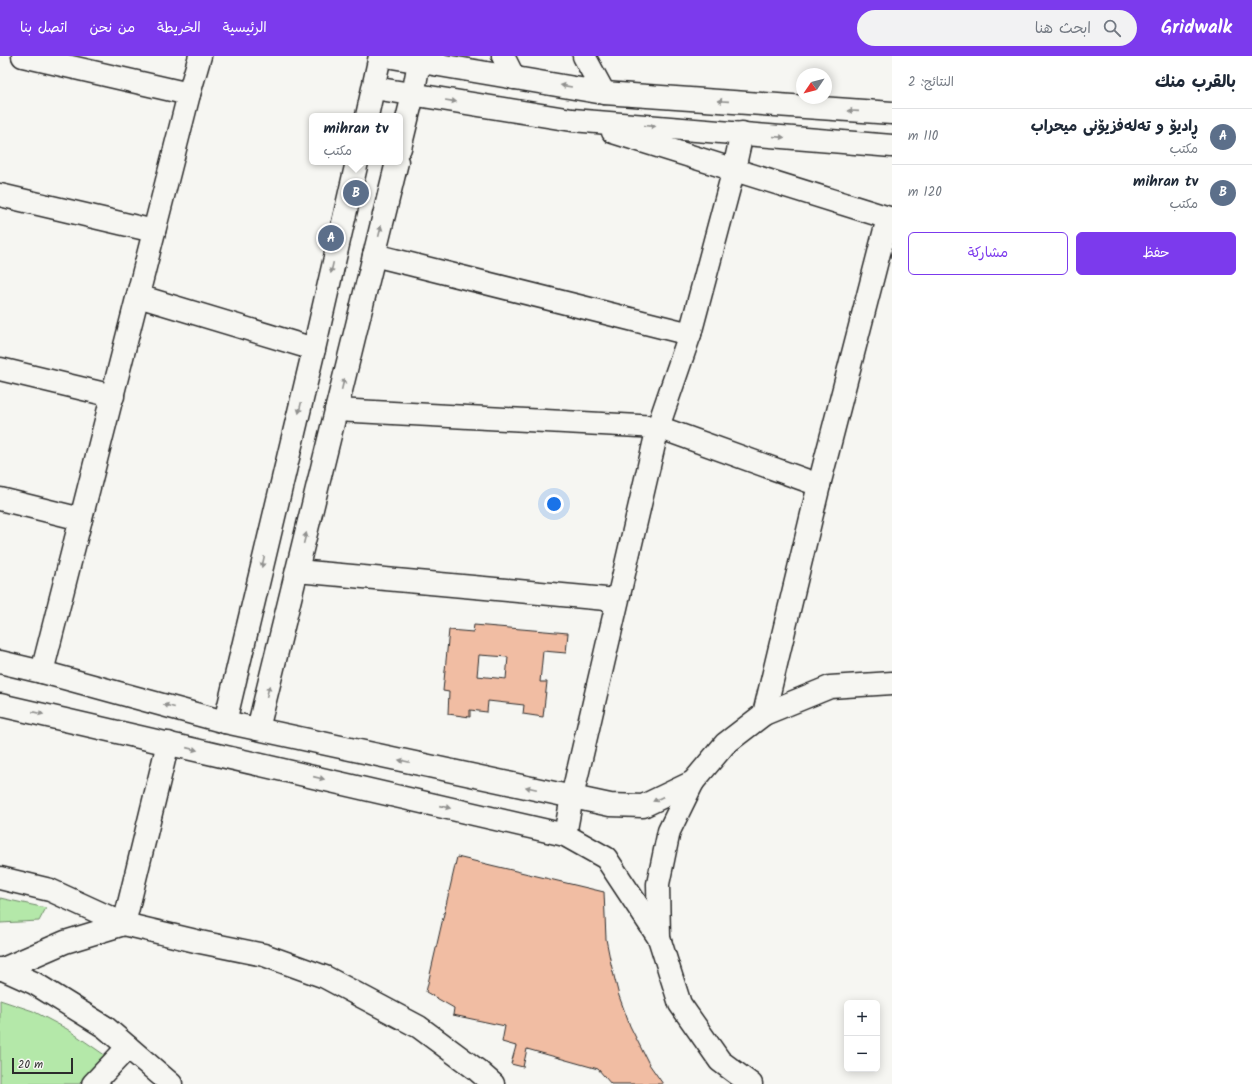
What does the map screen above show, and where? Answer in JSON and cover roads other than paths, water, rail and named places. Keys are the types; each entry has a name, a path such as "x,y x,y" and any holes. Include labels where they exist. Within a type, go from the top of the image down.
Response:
{"street":[{"path":"23,56 189,94"},
{"path":"42,672 189,94 200,56"},
{"path":"368,113 380,56"},
{"path":"386,56 604,93 892,113"},
{"path":"503,56 514,78"},
{"path":"584,56 604,93"},
{"path":"403,136 419,62"},
{"path":"374,88 572,120 892,146"},
{"path":"572,120 890,218 819,485 764,714"},
{"path":"565,835 572,797 658,427 690,334 742,134"},
{"path":"225,722 356,165"},
{"path":"258,729 396,165"},
{"path":"0,195 154,231"},
{"path":"374,255 690,334"},
{"path":"138,296 314,349"},
{"path":"0,368 113,396"},
{"path":"336,410 658,427 819,485"},
{"path":"0,499 81,519"},
{"path":"297,571 618,600"},
{"path":"0,662 225,722 610,805 643,806 693,782"},
{"path":"659,938 658,884 669,831 693,782 725,744 764,714 830,687 892,683"},
{"path":"0,705 565,835 606,858 659,938 680,1004 720,1061 751,1084"},
{"path":"124,924 168,743"},
{"path":"0,878 50,890 124,924 264,955 325,977 419,1027 477,1070 493,1084"},
{"path":"2,969 65,942 124,924"},
{"path":"2,969 34,983 105,1027 171,1084"},
{"path":"93,1084 128,1047"}],"place":[{"name":"mihran tv","path":"356,193"},
{"name":"ڕادیۆ و تەلەفزیۆنی میحراب","path":"331,238"}]}
